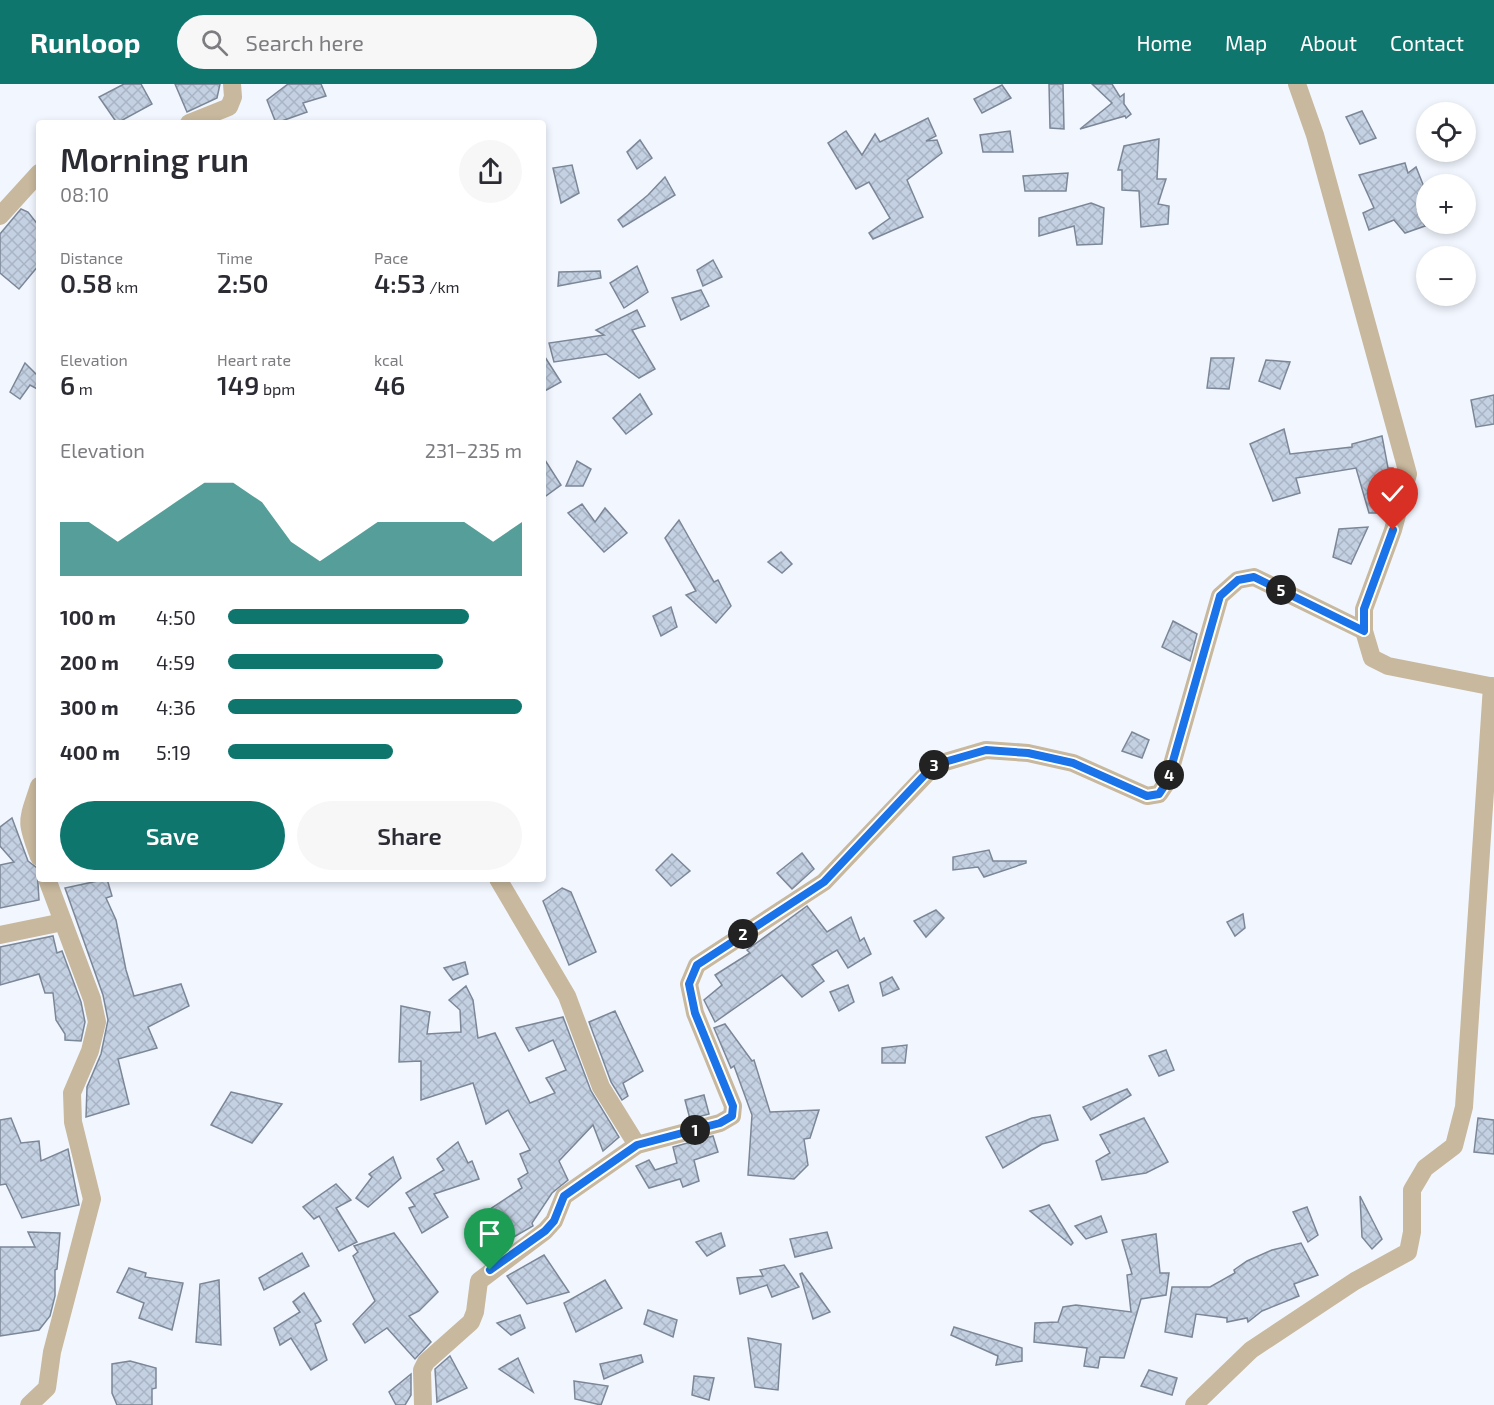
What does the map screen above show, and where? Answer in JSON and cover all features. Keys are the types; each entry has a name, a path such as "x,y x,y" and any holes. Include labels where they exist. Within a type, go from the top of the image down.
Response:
{"street":[{"path":"197,120 230,107 233,97 232,84"},
{"path":"1194,1405 1266,1340 1355,1281 1408,1252 1412,1232 1412,1190 1425,1168 1454,1146 1464,1107 1471,1029 1493,686 1388,666 1372,658 1364,631 1364,609 1393,530 1408,474 1315,135 1297,84"},
{"path":"0,216 36,176"},
{"path":"423,1405 422,1370 426,1362 471,1322 475,1312 479,1281 545,1231 554,1221 564,1196 637,1145 720,1123 732,1116 733,1106 695,1013 689,984 697,965 824,882 934,765 986,750 1028,753 1073,763 1147,796 1159,794 1167,782 1220,596 1238,580 1254,577 1364,631"},
{"path":"36,793 28,813 30,834 36,849"},
{"path":"29,1405 47,1388 57,1334 92,1199 73,1122 72,1093 90,1052 97,1022 92,999 48,882"},
{"path":"500,882 567,996 601,1088 637,1145"},
{"path":"0,935 63,922"}],"building":[{"path":"124,84 141,84 152,104 123,120 115,120 99,97"},
{"path":"175,84 220,84 217,98 187,112"},
{"path":"288,84 321,84 326,96 303,103 307,112 284,120 275,120 267,100"},
{"path":"1049,84 1063,84 1064,129 1050,128"},
{"path":"1092,84 1112,84 1120,97 1124,94 1124,104 1131,114 1126,118 1125,116 1080,129 1112,103"},
{"path":"1002,85 1011,98 982,113 974,99"},
{"path":"1362,111 1376,138 1360,144 1346,117"},
{"path":"928,118 936,136 926,141 937,140 942,153 907,180 923,217 873,239 869,233 890,218 869,182 856,189 828,143 846,131 862,155 875,134 880,142"},
{"path":"1010,131 1013,152 983,152 980,135"},
{"path":"1159,139 1157,179 1166,179 1158,204 1169,206 1168,224 1141,227 1139,191 1122,190 1122,170 1118,170 1124,146"},
{"path":"640,140 652,158 637,169 627,152"},
{"path":"1405,163 1408,173 1416,167 1419,174 1416,174 1416,229 1405,233 1394,220 1369,230 1363,213 1374,208 1359,175"},
{"path":"572,165 579,193 561,203 553,168"},
{"path":"1068,173 1066,191 1025,191 1023,176"},
{"path":"665,177 675,195 623,227 618,220 648,195"},
{"path":"1091,203 1104,208 1102,244 1077,245 1074,226 1039,236 1039,218"},
{"path":"21,209 28,212 36,222 36,269 19,289 0,273 0,234"},
{"path":"713,260 722,277 703,286 697,270"},
{"path":"637,266 648,292 624,308 610,283"},
{"path":"600,271 601,278 558,286 559,272"},
{"path":"701,290 709,306 681,320 672,298"},
{"path":"637,310 645,326 632,330 655,369 639,378 606,354 554,362 549,343 604,335 596,330"},
{"path":"1211,358 1234,358 1229,389 1207,388"},
{"path":"546,359 561,382 546,390"},
{"path":"1266,360 1290,362 1280,389 1259,381"},
{"path":"25,363 36,374 36,388 30,385 20,399 10,392"},
{"path":"640,394 652,414 626,434 613,418"},
{"path":"1494,395 1494,424 1476,427 1471,400"},
{"path":"1284,429 1290,454 1352,447 1352,444 1382,436 1388,468 1393,468 1392,491 1386,513 1369,513 1356,468 1296,478 1300,493 1273,501 1250,444"},
{"path":"577,461 591,469 583,486 566,486"},
{"path":"546,462 561,485 546,496"},
{"path":"582,504 595,522 605,508 627,533 604,552 568,513"},
{"path":"679,520 714,582 718,580 731,606 716,623 686,595 696,591 665,538"},
{"path":"1368,527 1351,564 1333,557 1339,529"},
{"path":"781,552 792,564 782,573 768,562"},
{"path":"671,607 677,627 661,636 653,616"},
{"path":"1173,621 1197,634 1190,661 1162,647"},
{"path":"1132,732 1149,740 1142,758 1122,751"},
{"path":"12,818 28,861 36,867 39,900 0,908 0,865 14,862 0,846 0,827"},
{"path":"989,850 993,861 1026,861 1026,863 984,877 978,867 953,870 953,857"},
{"path":"802,853 814,869 792,889 777,873"},
{"path":"672,854 690,871 671,886 656,870"},
{"path":"93,882 108,882 112,896 106,898 116,920 134,996 181,984 189,1006 148,1027 157,1048 118,1059 129,1104 86,1117 87,1087 101,1054 108,1020 103,995 65,888"},
{"path":"562,888 571,892 596,952 569,965 543,901"},
{"path":"807,906 827,932 851,917 860,941 864,938 871,954 848,968 837,950 812,965 824,981 802,997 782,975 715,1022 704,1000 722,985 715,975 750,953 747,950"},
{"path":"936,910 944,918 926,937 914,921"},
{"path":"1243,914 1245,928 1235,936 1227,922"},
{"path":"53,936 57,953 62,951 81,1002 85,1022 81,1041 65,1040 65,1034 56,1020 53,993 45,993 39,974 0,985 0,947"},
{"path":"465,962 468,974 453,980 444,968"},
{"path":"892,977 899,989 883,996 880,983"},
{"path":"848,985 854,1002 839,1011 830,992"},
{"path":"466,986 473,1000 478,1038 495,1033 530,1103 555,1093 546,1078 566,1070 553,1040 529,1051 516,1028 563,1017 591,1091 619,1137 603,1151 593,1125 559,1161 568,1180 552,1193 532,1223 533,1226 495,1248 475,1219 522,1188 518,1179 528,1173 520,1154 530,1150 508,1110 486,1124 473,1083 421,1100 421,1061 399,1062 401,1006 430,1012 427,1034 461,1032 460,1010 449,1000"},
{"path":"615,1011 643,1071 623,1083 628,1096 622,1100 611,1082 589,1022"},
{"path":"725,1024 752,1061 754,1060 770,1112 819,1110 810,1138 804,1139 808,1165 794,1179 748,1175 752,1115 734,1066 731,1068 714,1028"},
{"path":"907,1045 905,1063 882,1063 882,1048"},
{"path":"1166,1050 1174,1070 1159,1076 1149,1056"},
{"path":"1127,1089 1131,1095 1091,1120 1083,1107"},
{"path":"231,1092 282,1104 252,1143 211,1125"},
{"path":"704,1095 709,1114 690,1119 685,1100"},
{"path":"1050,1115 1058,1140 1042,1144 1003,1168 986,1137 1032,1118"},
{"path":"11,1118 21,1143 39,1141 41,1161 68,1149 79,1205 22,1218 6,1184 0,1185 0,1120"},
{"path":"1144,1118 1168,1162 1146,1173 1102,1180 1096,1161 1110,1153 1100,1135"},
{"path":"1478,1118 1494,1120 1494,1154 1474,1152"},
{"path":"713,1136 718,1152 694,1160 699,1181 683,1187 680,1179 649,1188 636,1166 649,1160 655,1170 677,1163 673,1147"},
{"path":"458,1142 468,1163 472,1161 479,1179 434,1194 448,1217 422,1233 409,1208 415,1206 406,1193 444,1170 437,1159"},
{"path":"393,1157 401,1178 368,1207 356,1198 372,1177 369,1174"},
{"path":"336,1184 351,1200 336,1208 357,1242 339,1251 319,1216 314,1219 303,1207"},
{"path":"1360,1196 1382,1239 1372,1249 1362,1237"},
{"path":"1049,1205 1073,1243 1071,1245 1030,1211"},
{"path":"1307,1207 1318,1235 1308,1242 1293,1212"},
{"path":"1101,1216 1107,1232 1086,1239 1075,1226"},
{"path":"28,1232 60,1233 57,1269 55,1270 55,1296 50,1316 39,1330 0,1336 0,1247 35,1247"},
{"path":"827,1232 832,1248 795,1257 790,1239"},
{"path":"394,1233 438,1292 419,1311 409,1316 431,1342 415,1359 387,1328 365,1343 353,1324 375,1301 353,1256 358,1252 354,1246"},
{"path":"721,1233 725,1246 707,1256 696,1242"},
{"path":"1156,1234 1160,1273 1169,1273 1166,1295 1141,1299 1124,1358 1100,1357 1098,1368 1084,1366 1087,1348 1034,1342 1035,1323 1058,1322 1063,1307 1076,1305 1131,1312 1127,1275 1132,1274 1122,1240"},
{"path":"1301,1243 1318,1275 1294,1284 1299,1296 1262,1311 1248,1322 1247,1318 1227,1322 1227,1318 1196,1314 1192,1337 1165,1332 1172,1287 1210,1287 1235,1273 1234,1270 1247,1261 1272,1250"},
{"path":"302,1253 309,1266 264,1290 259,1278"},
{"path":"544,1255 569,1292 527,1304 507,1276"},
{"path":"784,1265 799,1287 772,1297 767,1285 740,1294 737,1278 763,1276 760,1270"},
{"path":"129,1268 146,1273 145,1277 183,1283 172,1330 139,1318 144,1303 117,1292"},
{"path":"802,1273 830,1312 813,1319 800,1274"},
{"path":"219,1280 221,1345 196,1342 200,1284"},
{"path":"605,1280 622,1308 576,1332 564,1303"},
{"path":"304,1293 321,1321 315,1324 327,1360 311,1370 291,1338 280,1345 274,1328 300,1312 293,1302"},
{"path":"648,1310 677,1320 673,1337 644,1324"},
{"path":"520,1315 525,1328 511,1335 497,1323"},
{"path":"954,1327 1022,1348 1022,1361 996,1365 998,1356 951,1335"},
{"path":"748,1338 781,1344 778,1390 755,1387"},
{"path":"641,1355 643,1362 604,1379 600,1364"},
{"path":"450,1356 467,1388 437,1402 435,1369"},
{"path":"518,1358 533,1392 499,1369"},
{"path":"130,1361 156,1368 156,1388 152,1389 152,1405 117,1405 112,1393 112,1364"},
{"path":"1149,1370 1177,1378 1172,1395 1141,1386"},
{"path":"411,1374 411,1395 405,1405 396,1405 389,1392"},
{"path":"694,1376 714,1378 709,1400 692,1395"},
{"path":"574,1381 608,1386 601,1405 575,1399"}],"route":[{"path":"490,1270 545,1231 554,1221 564,1196 637,1145 720,1123 732,1116 733,1106 695,1013 689,984 697,965 824,882 934,765 986,750 1028,753 1073,763 1147,796 1159,794 1167,782 1220,596 1238,580 1254,577 1364,631 1364,609 1393,530"}]}
